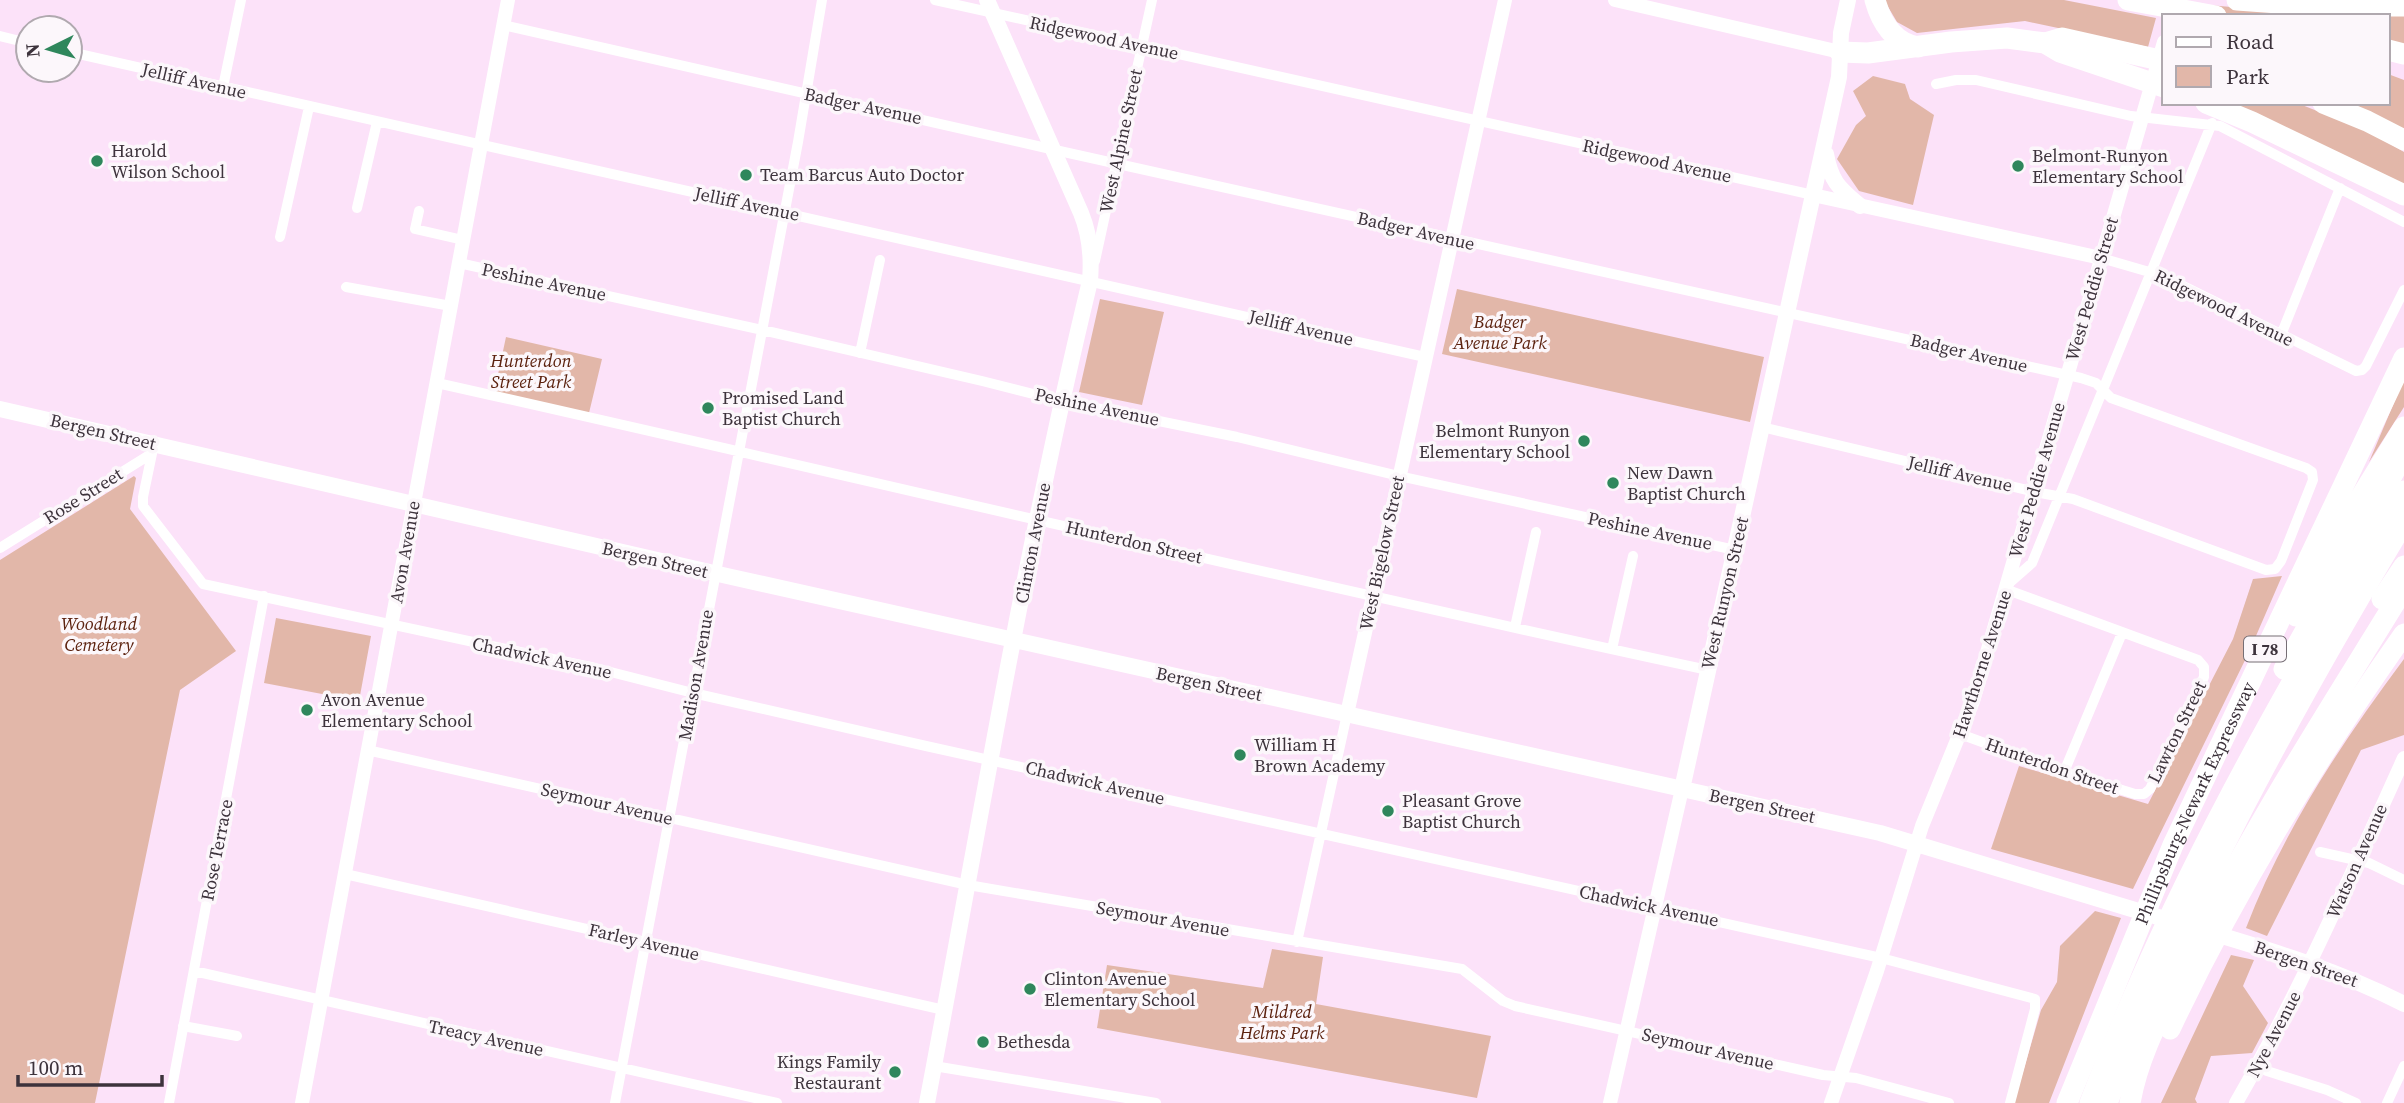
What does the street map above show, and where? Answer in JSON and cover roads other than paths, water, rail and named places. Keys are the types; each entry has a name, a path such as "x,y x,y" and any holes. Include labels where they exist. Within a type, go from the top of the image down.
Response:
{"highway":[{"path":"1875,0 1892,34 1909,45 1918,47"},
{"path":"2129,0 2206,14"},
{"path":"2236,0 2329,6 2404,6"},
{"path":"1840,52 1861,53 1989,39 2045,43 2060,52 2112,59 2162,61"},
{"path":"2112,59 2162,86"},
{"path":"2328,105 2404,140"},
{"path":"2209,113 2252,122 2404,195"},
{"name":"Phillipsburg-Newark Expressway","path":"2067,1103 2193,799 2404,358"},
{"path":"2132,944 2298,611 2354,508 2404,427"},
{"path":"2153,954 2205,829 2269,700 2404,454"},
{"name":"Phillipsburg-Newark Expressway","path":"2090,1103 2153,954 2191,873 2326,624 2404,491"},
{"path":"2107,1103 2178,936 2275,748 2404,522"},
{"path":"2178,936 2217,878 2320,699 2404,566"},
{"path":"2130,1103 2134,1081 2156,1028 2220,897 2319,724 2404,588"},
{"path":"2136,1103 2195,980 2255,868 2327,748 2404,634"}],"main road":[{"name":"West Runyon Street","path":"1682,789 1825,145 1839,77 1841,33 1849,0"},
{"name":"Clinton Avenue","path":"927,1103 1037,520 1092,263 1088,233 1055,150 990,7"},
{"path":"1825,145 1834,182 1860,206"},
{"name":"Bergen Street","path":"0,409 153,449 413,504 1916,842 2310,964 2369,986 2404,1004"}],"street":[{"path":"223,87 241,0"},
{"name":"Avon Avenue","path":"302,1103 508,0"},
{"name":"Madison Avenue","path":"615,1103 785,212 822,0"},
{"name":"Ridgewood Avenue","path":"935,0 990,7 1142,47 2101,258 2162,276 2353,370 2362,370 2366,366 2404,290"},
{"name":"West Alpine Street","path":"1090,281 1152,0"},
{"name":"West Bigelow Street","path":"1297,942 1424,357 1505,0"},
{"path":"1615,0 1840,52"},
{"name":"Badger Avenue","path":"503,25 2091,380 2111,398 2306,468 2313,474 2313,482 2281,561 2275,569"},
{"name":"West Peddie Street","path":"2067,375 2162,49"},
{"name":"Jelliff Avenue","path":"84,55 1424,357"},
{"path":"1936,84 1976,80 2131,116 2209,113 2285,158 2404,222"},
{"path":"280,237 309,107"},
{"name":"Hawthorne Avenue","path":"1831,1103 1881,958 1916,842 1973,701 2006,587 2032,564 2150,272 2209,113"},
{"path":"357,208 377,122"},
{"path":"2281,335 2340,188"},
{"path":"419,211 415,229 463,240"},
{"path":"860,353 880,260"},
{"name":"Peshine Avenue","path":"459,263 762,330 1061,401 1237,437 1399,476 1735,550"},
{"path":"346,287 451,306"},
{"name":"West Peddie Avenue","path":"2006,587 2067,375"},
{"name":"Hunterdon Street","path":"437,383 1708,670"},
{"name":"Jelliff Avenue","path":"1762,427 2073,499 2266,570 2275,569"},
{"name":"Rose Street","path":"153,449 144,506 173,544"},
{"name":"Rose Street","path":"0,548 153,449"},
{"path":"1515,627 1536,532"},
{"name":"Chadwick Avenue","path":"173,544 203,584 595,668 693,693 1881,958 2035,999 2035,1009 2010,1103"},
{"path":"1612,649 1633,556"},
{"path":"2006,587 2122,633 2064,772"},
{"name":"Rose Terrace","path":"169,1103 264,596"},
{"name":"Lawton Street","path":"2122,633 2198,660 2204,667 2204,677 2150,789 2144,794"},
{"name":"Hunterdon Street","path":"1960,734 2064,772 2135,794 2144,794"},
{"name":"Seymour Avenue","path":"367,750 968,885 1462,969 1503,1001 1515,1006 1823,1075 1856,1078 1949,1103"},
{"name":"Watson Avenue","path":"2310,964 2404,758"},
{"name":"West Runyon Street","path":"1610,1103 1682,789"},
{"path":"2320,852 2369,863 2404,880"},
{"name":"Farley Avenue","path":"345,874 944,1010"},
{"name":"Nye Avenue","path":"2236,1103 2310,964"},
{"name":"Treacy Avenue","path":"194,971 777,1103"},
{"path":"184,1026 237,1036"},
{"path":"934,1066 1156,1103"},
{"path":"2258,1066 2267,1072 2327,1090 2356,1103"},
{"path":"2387,1103 2404,1066"}],"place":[{"name":"Harold Wilson School","path":"97,161"},
{"name":"Belmont-Runyon Elementary School","path":"2018,166"},
{"name":"Team Barcus Auto Doctor","path":"746,175"},
{"name":"Promised Land Baptist Church","path":"708,408"},
{"name":"Belmont Runyon Elementary School","path":"1584,441"},
{"name":"New Dawn Baptist Church","path":"1613,483"},
{"name":"Avon Avenue Elementary School","path":"307,710"},
{"name":"William H Brown Academy","path":"1240,755"},
{"name":"Pleasant Grove Baptist Church","path":"1388,811"},
{"name":"Clinton Avenue Elementary School","path":"1030,989"},
{"name":"Bethesda","path":"983,1042"},
{"name":"Kings Family Restaurant","path":"895,1072"}],"park label":[{"name":"Badger Avenue Park","path":"1500,332"},
{"name":"Hunterdon Street Park","path":"531,371"},
{"name":"Woodland Cemetery","path":"99,634"},
{"name":"Mildred Helms Park","path":"1282,1022"}]}
